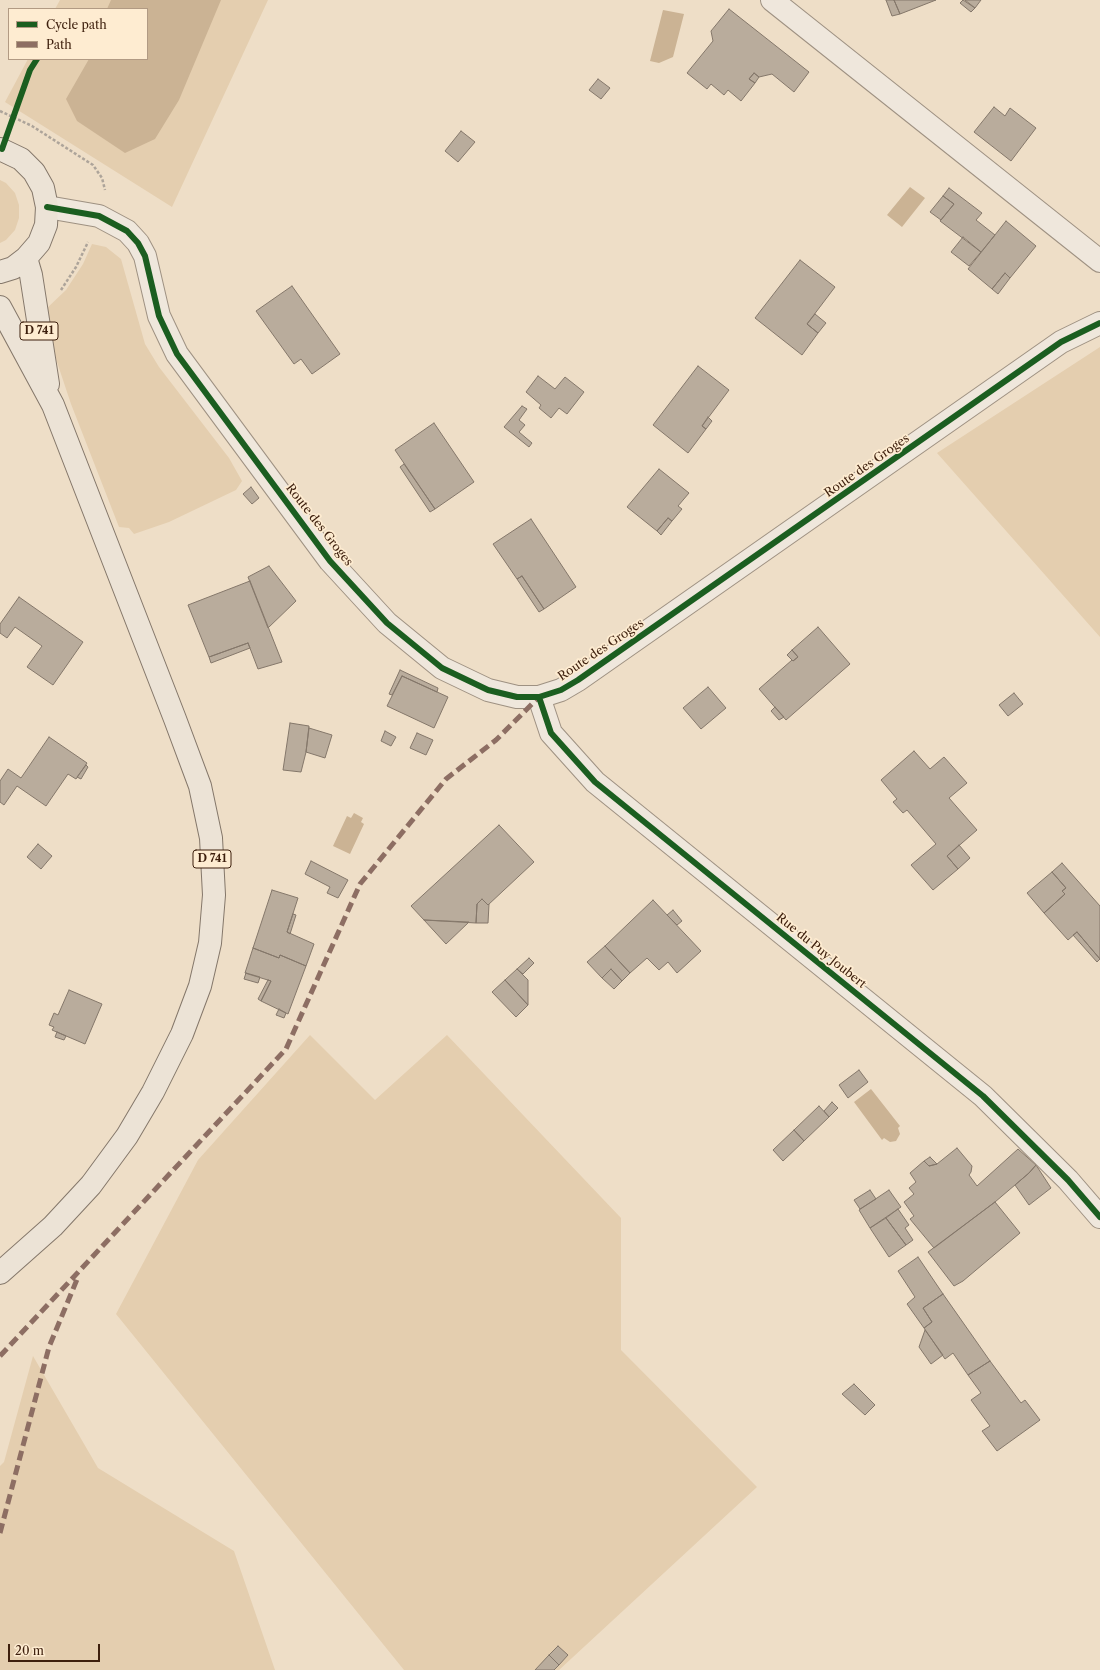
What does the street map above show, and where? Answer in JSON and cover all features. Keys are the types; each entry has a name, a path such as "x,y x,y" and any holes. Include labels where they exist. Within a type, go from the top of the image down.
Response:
{"main road":[{"path":"0,272 13,268 26,258 39,243 46,226 47,206 43,188 34,172 21,159 1,149"},
{"name":"D 741","path":"26,258 31,275 43,358 53,405"},
{"name":"D 741","path":"0,307 53,405 200,786 211,838 214,895 210,943 200,986 182,1034 153,1092 127,1136 91,1185 53,1226 0,1273"}],"street":[{"path":"772,0 1100,261"},
{"name":"Route des Groges","path":"47,206 98,216 127,231 138,243 145,256 159,316 177,354 330,561 387,623 442,668 488,690 516,697 539,697 560,690 578,680 1062,342 1100,323"},
{"name":"Rue du Puy Joubert","path":"539,697 552,733 595,782 983,1096 1068,1180 1100,1217"}],"path":[{"path":"1,149 15,110"}],"shaded area":[{"path":"60,0 268,0 172,207 5,102 27,60 148,60 148,8 56,8"},
{"path":"111,0 221,0 179,100 155,139 125,153 77,121 66,99 88,60 148,60 148,8 107,8"},
{"path":"663,10 684,14 673,57 659,63 650,61"},
{"path":"0,180 6,183 15,193 19,205 19,218 15,230 6,240 0,243"},
{"path":"910,187 925,198 902,227 887,215"},
{"path":"92,244 106,247 121,259 145,344 159,367 229,458 242,481 236,490 169,522 134,534 129,528 119,527 71,404 52,347 46,309 66,290 83,264"},
{"path":"1100,347 1100,637 937,453"},
{"path":"354,813 363,818 361,822 364,824 350,854 333,846 347,816 351,818"},
{"path":"310,1035 375,1100 447,1035 621,1218 621,1350 757,1487 559,1670 404,1670 116,1314 198,1160"},
{"path":"871,1089 900,1126 898,1128 900,1134 896,1141 890,1142 884,1138 882,1140 854,1102"},
{"path":"33,1356 98,1468 234,1551 275,1670 0,1670 0,1466 4,1462"}],"building":[{"path":"886,0 894,0 900,14 892,16"},
{"path":"894,0 936,0 900,14"},
{"path":"963,0 975,8 971,12 960,3"},
{"path":"965,0 981,0 975,8"},
{"path":"729,9 809,72 794,92 772,74 759,77 754,73 749,79 755,83 741,101 728,90 724,95 711,84 707,89 687,73 713,41 711,31"},
{"path":"754,73 759,77 755,83 749,79"},
{"path":"598,79 610,88 601,99 589,90"},
{"path":"994,107 1005,116 1010,108 1036,128 1011,161 974,132"},
{"path":"461,131 475,142 458,162 445,151"},
{"path":"949,188 982,213 976,220 995,235 981,252 940,221 954,204 943,196"},
{"path":"943,196 954,204 941,220 930,212"},
{"path":"1006,221 1036,246 1010,278 1005,273 992,289 968,269"},
{"path":"963,237 981,252 969,266 951,252"},
{"path":"800,260 835,287 807,324 818,333 802,355 755,318"},
{"path":"1005,273 1010,278 998,294 992,289"},
{"path":"292,286 340,354 312,374 301,359 294,364 256,311"},
{"path":"815,314 826,323 818,333 807,324"},
{"path":"698,366 729,390 702,426 706,429 688,453 653,425"},
{"path":"538,376 555,389 565,377 584,392 567,414 559,408 551,418 539,408 541,405 526,392"},
{"path":"522,406 527,409 519,420 525,425 519,432 532,443 529,447 504,427"},
{"path":"708,417 712,421 706,429 702,426"},
{"path":"434,423 474,482 435,509 395,450"},
{"path":"404,464 435,509 430,512 400,467"},
{"path":"659,469 689,493 678,506 682,509 672,521 668,518 657,531 627,507"},
{"path":"251,487 259,498 252,504 243,494"},
{"path":"668,518 672,521 661,535 657,531"},
{"path":"531,519 576,587 544,609 522,576 517,579 493,544"},
{"path":"269,566 296,601 268,628 248,577"},
{"path":"522,576 544,609 539,612 517,579"},
{"path":"250,581 282,662 258,669 248,643 209,657 188,605"},
{"path":"19,597 83,642 53,685 27,667 42,646 15,627 7,638 0,633 0,624"},
{"path":"818,627 850,664 786,720 759,689 792,660 793,661 798,657 792,650"},
{"path":"248,643 250,648 211,663 209,657"},
{"path":"792,650 798,657 793,661 787,655"},
{"path":"400,670 438,688 437,692 402,676 392,695 389,694"},
{"path":"402,676 448,697 434,728 387,706"},
{"path":"708,687 726,708 701,729 683,708"},
{"path":"1014,693 1023,704 1008,716 999,705"},
{"path":"775,707 784,717 779,720 771,711"},
{"path":"290,723 309,726 306,752 301,772 283,770"},
{"path":"309,728 332,735 325,758 306,752"},
{"path":"385,731 396,737 391,746 381,741"},
{"path":"417,733 433,740 426,755 410,748"},
{"path":"49,737 87,763 76,779 68,774 46,806 17,786 4,805 0,802 0,781 8,769 21,778"},
{"path":"914,751 930,769 944,757 967,783 949,798 977,830 947,856 958,869 933,890 911,865 936,844 907,810 903,813 893,802 897,799 881,780"},
{"path":"86,765 88,767 81,779 77,777"},
{"path":"499,825 534,862 488,905 482,899 477,904 476,923 424,920 411,906"},
{"path":"38,844 52,856 41,869 27,857"},
{"path":"959,845 970,858 958,869 947,856"},
{"path":"311,861 348,880 338,898 327,893 330,887 305,874"},
{"path":"1062,863 1100,906 1100,959 1077,932 1068,940 1044,913 1065,894 1062,891 1066,888 1052,872"},
{"path":"1052,872 1066,888 1062,891 1065,894 1044,913 1027,893"},
{"path":"272,890 298,898 287,932 314,944 306,966 280,955 279,958 253,948"},
{"path":"482,899 488,905 489,904 488,923 476,923 477,904"},
{"path":"653,900 701,951 677,973 668,962 659,970 647,958 630,973 605,946"},
{"path":"673,910 682,921 677,925 667,915"},
{"path":"293,914 296,915 290,934 287,932"},
{"path":"424,920 469,922 446,944"},
{"path":"1077,932 1100,959 1097,962 1073,935"},
{"path":"605,946 630,973 622,981 611,969 602,978 587,962"},
{"path":"253,948 279,958 280,955 306,966 288,1014 261,1001 271,981 245,973"},
{"path":"529,958 534,963 523,974 517,969"},
{"path":"517,969 528,980 528,1005 505,980"},
{"path":"611,969 622,981 614,989 602,978"},
{"path":"246,973 260,977 258,983 244,979"},
{"path":"268,980 271,981 261,1001 258,999"},
{"path":"505,980 528,1005 516,1017 492,992"},
{"path":"69,990 102,1004 85,1044 52,1030 54,1027 49,1025 54,1013 58,1015"},
{"path":"279,1009 286,1013 284,1018 276,1015"},
{"path":"57,1032 66,1036 64,1040 55,1037"},
{"path":"859,1070 868,1082 848,1098 839,1085"},
{"path":"832,1102 838,1108 829,1117 824,1111"},
{"path":"819,1106 829,1117 804,1141 794,1130"},
{"path":"794,1130 804,1141 783,1161 773,1150"},
{"path":"957,1148 972,1166 969,1175 977,1186 1018,1149 1036,1165 1029,1173 995,1202 934,1248 910,1219 914,1216 904,1202 914,1194 909,1188 916,1182 910,1173 924,1161 929,1166 937,1164"},
{"path":"930,1157 937,1164 929,1166 924,1161"},
{"path":"1036,1165 1051,1188 1029,1205 1015,1185"},
{"path":"870,1190 876,1199 860,1209 854,1200"},
{"path":"889,1190 901,1207 870,1228 859,1210"},
{"path":"995,1202 1020,1233 963,1281 954,1286 928,1252"},
{"path":"898,1209 909,1225 905,1228 913,1240 906,1245 886,1218"},
{"path":"886,1218 906,1245 889,1257 870,1228"},
{"path":"918,1257 943,1294 923,1308 932,1322 924,1328 907,1304 915,1297 898,1271"},
{"path":"943,1294 990,1361 968,1375 953,1353 945,1359 924,1328 932,1322 923,1308"},
{"path":"925,1330 943,1355 931,1364 919,1347"},
{"path":"990,1361 1021,1403 1025,1400 1040,1420 997,1451 982,1431 990,1426 971,1400 981,1393 968,1375"},
{"path":"854,1384 875,1405 865,1415 842,1394"},
{"path":"558,1646 568,1655 559,1665 549,1655"},
{"path":"549,1655 559,1665 554,1670 535,1670"}],"marked path":[{"path":"0,1356 286,1049 360,884 446,779 496,740 539,697"},
{"path":"0,1533 49,1347 78,1277"}],"cycle path":[{"path":"2,149 30,70 36,60"},
{"path":"47,207 99,216 127,231 138,243 145,256 159,316 177,354 330,561 387,623 442,668 488,690 517,697 539,697 561,690 578,680 1061,342 1100,323"},
{"path":"539,697 551,733 595,782 983,1096 1068,1180 1100,1217"}]}
